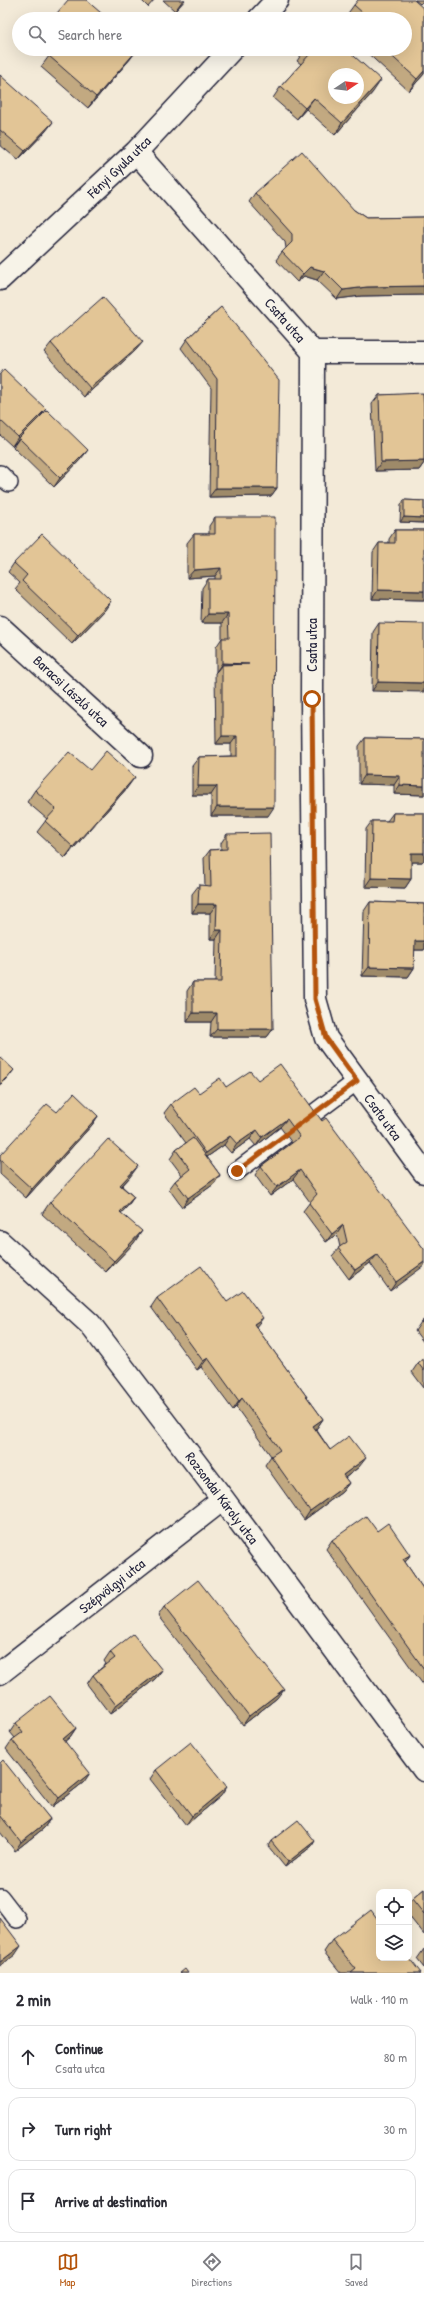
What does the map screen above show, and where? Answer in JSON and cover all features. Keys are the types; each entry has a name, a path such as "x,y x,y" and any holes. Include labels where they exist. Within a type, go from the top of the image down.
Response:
{"street":[{"path":"266,12 277,0"},
{"name":"Fényi Gyula utca","path":"0,279 136,152 225,56"},
{"name":"Csata utca","path":"136,152 313,352 312,699 315,999 326,1038 424,1172"},
{"path":"313,352 424,352"},
{"name":"Baracsi László utca","path":"0,626 141,756"},
{"name":"Rozsondai Károly utca","path":"0,1242 90,1324 223,1499 424,1770"},
{"name":"Szépvölgyi utca","path":"0,1673 223,1499"}],"lane":[{"path":"237,1171 357,1081"},
{"path":"0,1897 17,1919"}],"building":[{"path":"68,0 86,0 100,12 58,12"},
{"path":"358,0 414,0 424,9 424,71 417,79 392,56 412,56 412,12 362,12 354,5"},
{"path":"49,56 132,56 96,97"},
{"path":"308,56 354,56 381,80 364,99 364,68 328,68 328,104 359,104 342,123 314,98 305,108 281,86"},
{"path":"0,75 53,122 25,151 0,130"},
{"path":"302,151 354,210 366,218 424,217 424,286 367,287 343,290 324,271 310,267 303,274 282,252 292,242 292,234 255,193"},
{"path":"103,297 143,342 90,388 51,343"},
{"path":"221,307 279,380 277,488 216,488 217,379 187,339"},
{"path":"4,369 46,409 18,437 0,420 0,374"},
{"path":"423,393 424,461 381,462 379,395"},
{"path":"47,410 88,450 60,478 19,438"},
{"path":"404,500 424,501 424,518 404,517"},
{"path":"215,517 275,517 274,807 217,807 217,786 198,786 199,757 237,756 237,736 222,736 222,665 249,664 222,663 222,638 229,638 228,614 208,614 208,579 221,579 221,568 194,570 194,534 215,534"},
{"path":"395,530 424,530 424,591 378,590 379,543 395,543"},
{"path":"42,534 111,601 78,635 22,581 27,575 14,563"},
{"path":"379,623 424,624 424,683 378,682"},
{"path":"365,738 424,739 424,786 400,785 400,776 365,775"},
{"path":"106,751 135,777 73,847 45,821 56,809 35,790 69,752 90,770"},
{"path":"393,813 424,813 424,853 411,853 411,879 371,878 372,821 392,821"},
{"path":"270,833 273,1029 217,1029 217,1013 193,1013 193,982 221,982 222,930 216,930 217,904 198,904 199,885 211,886 210,850 227,849 227,834"},
{"path":"370,902 424,904 424,941 415,941 414,968 369,967"},
{"path":"0,1057 14,1070 0,1084"},
{"path":"280,1064 322,1121 326,1118 424,1249 424,1262 396,1282 377,1255 355,1270 338,1248 347,1242 343,1225 332,1234 309,1203 317,1194 300,1170 277,1187 261,1166 300,1137 287,1119 262,1137 257,1130 237,1144 230,1136 206,1153 171,1104 194,1087 199,1093 220,1078 226,1087 250,1071 258,1080"},
{"path":"74,1093 98,1116 32,1189 0,1160 0,1155 47,1104 57,1112"},
{"path":"193,1138 220,1175 188,1198 175,1181 190,1169 176,1150"},
{"path":"108,1139 138,1166 120,1185 134,1197 120,1212 142,1231 114,1261 50,1202"},
{"path":"201,1266 227,1302 243,1291 263,1318 254,1324 323,1419 313,1426 330,1450 349,1436 366,1458 343,1475 349,1483 310,1511 271,1456 280,1450 242,1398 239,1401 208,1358 203,1361 157,1298"},
{"path":"424,1358 424,1371 418,1363"},
{"path":"366,1516 377,1531 388,1523 410,1555 403,1559 424,1590 424,1669 332,1540"},
{"path":"198,1580 284,1689 249,1716 164,1607"},
{"path":"133,1634 162,1670 116,1705 93,1675 115,1658 110,1652"},
{"path":"50,1696 76,1728 63,1739 90,1773 59,1798 12,1740 23,1732 16,1723"},
{"path":"191,1742 227,1787 192,1816 156,1770"},
{"path":"3,1760 50,1819 21,1842 0,1815 0,1763"},
{"path":"298,1820 315,1841 288,1862 271,1841"},
{"path":"424,1889 424,1914 412,1899"},
{"path":"371,1910 376,1917 376,1961 411,1961 421,1973 351,1973 356,1969 332,1940"},
{"path":"0,1918 21,1946 0,1962"},
{"path":"185,1969 188,1973 180,1973"}],"route":[{"path":"237,1171 357,1081 326,1038 315,999 312,699"}]}
